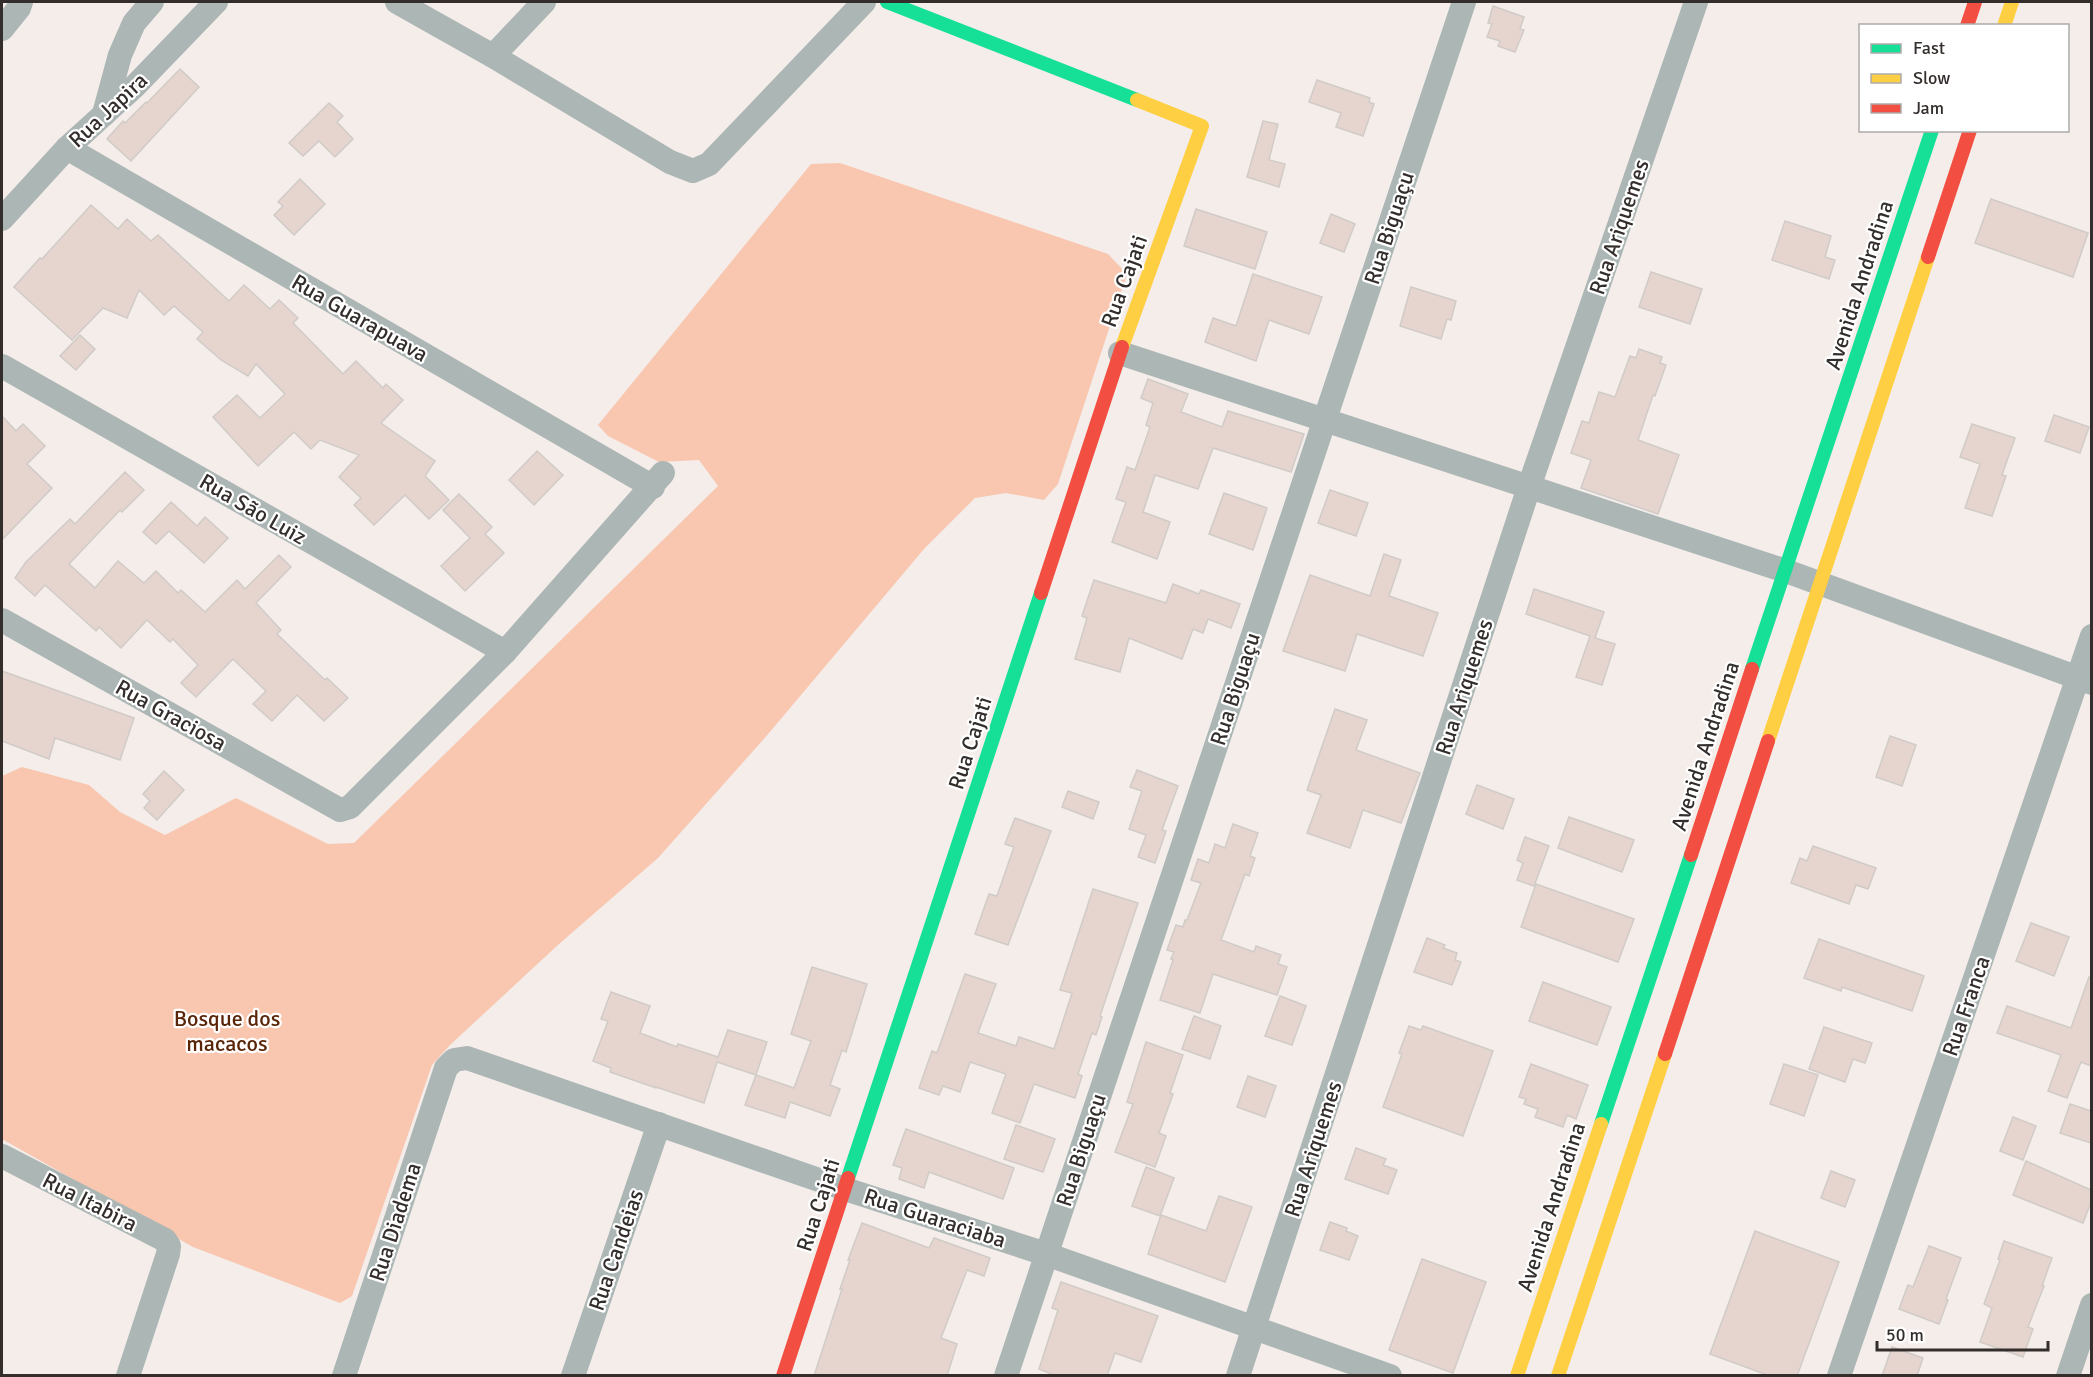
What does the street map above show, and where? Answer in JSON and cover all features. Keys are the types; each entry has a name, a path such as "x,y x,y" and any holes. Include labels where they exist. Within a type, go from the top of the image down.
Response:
{"main road":[{"name":"Rua Cajati","path":"783,1376 1120,353 1202,126 887,2"},
{"path":"1968,24 1975,2"},
{"path":"2005,24 2012,2"},
{"name":"Avenida Andradina","path":"1517,1376 1931,132"},
{"path":"1558,1376 1969,132"}],"street":[{"path":"2,29 19,8 21,2"},
{"path":"104,114 120,55 134,23 152,2"},
{"name":"Rua Japira","path":"2,219 67,148 134,87 216,2"},
{"path":"398,2 494,56 670,162 693,171 709,164 864,2"},
{"path":"494,56 544,2"},
{"name":"Rua Biguaçu","path":"1006,1376 1464,2"},
{"name":"Rua Ariquemes","path":"1239,1376 1529,488 1696,2"},
{"name":"Rua Guarapuava","path":"67,148 658,480 505,652"},
{"path":"1120,353 1820,582 2085,681"},
{"name":"Rua São Luiz","path":"2,366 505,652"},
{"name":"Rua Graciosa","path":"2,620 340,810 350,807 505,652"},
{"name":"Rua Franca","path":"1839,1376 2085,681 2091,636"},
{"name":"Rua Guaraciaba","path":"446,1068 454,1060 467,1058 845,1189 1046,1254 1390,1376"},
{"name":"Rua Diadema","path":"344,1376 446,1068"},
{"name":"Rua Candeias","path":"573,1376 659,1124"},
{"name":"Rua Itabira","path":"2,1156 165,1240 169,1246 128,1376"},
{"path":"2068,1376 2091,1305"}],"green space":[{"name":"Bosque dos macacos","path":"840,163 1108,254 1127,274 1058,484 1044,500 1006,493 975,498 924,549 769,733 658,858 559,944 450,1045 432,1065 352,1296 340,1303 193,1247 2,1139 2,776 22,767 89,785 120,812 165,835 236,798 328,844 354,843 718,486 699,460 659,462 608,436 598,425 811,164"}],"building":[{"path":"1493,6 1524,17 1520,29 1524,30 1515,52 1498,46 1500,41 1487,37 1492,24 1488,23"},
{"path":"180,69 199,87 131,161 107,139 123,121 125,123 147,103"},
{"path":"1317,80 1370,98 1369,102 1374,104 1363,136 1336,127 1341,113 1309,102"},
{"path":"329,103 343,116 337,122 353,139 335,157 319,141 303,156 289,143"},
{"path":"1263,121 1278,124 1269,160 1285,164 1279,187 1247,177"},
{"path":"300,179 325,204 294,235 274,215 283,206 278,202"},
{"path":"1991,199 2088,233 2073,277 1975,243"},
{"path":"91,205 118,229 127,219 151,241 158,235 229,301 244,285 270,309 279,300 298,318 293,323 343,374 356,361 383,388 386,384 403,400 381,423 435,461 425,476 449,500 429,519 405,495 374,525 354,505 361,498 339,477 359,455 320,440 311,449 294,432 258,466 213,417 237,395 260,418 285,394 256,364 248,376 221,360 197,339 203,332 174,306 164,315 139,290 127,318 103,308 72,340 14,287"},
{"path":"1196,209 1267,232 1255,269 1184,246"},
{"path":"1331,214 1355,224 1344,252 1320,243"},
{"path":"1785,221 1831,236 1825,257 1835,260 1829,279 1772,260"},
{"path":"1651,272 1702,289 1690,324 1639,307"},
{"path":"1253,274 1322,297 1309,334 1269,320 1256,361 1205,342 1213,318 1236,326"},
{"path":"1411,287 1456,301 1451,320 1447,319 1441,339 1400,326"},
{"path":"80,335 95,349 76,370 60,356"},
{"path":"1639,349 1662,357 1660,363 1666,365 1638,440 1679,455 1658,514 1581,488 1591,460 1571,453 1582,421 1589,423 1599,392 1615,397 1630,356 1636,358"},
{"path":"1148,379 1188,394 1181,412 1222,427 1228,411 1304,434 1291,472 1213,448 1198,489 1155,475 1143,512 1170,522 1157,559 1112,542 1126,502 1116,499 1127,467 1135,470 1150,427 1146,425 1153,403 1141,398"},
{"path":"2054,415 2089,427 2080,453 2045,441"},
{"path":"2,416 16,431 23,424 45,446 27,464 52,488 2,540"},
{"path":"1972,424 2015,438 2002,475 2006,476 1992,516 1965,508 1980,464 1960,457"},
{"path":"537,451 563,475 534,505 509,480"},
{"path":"125,472 144,490 122,512 120,510 69,564 95,588 118,561 144,583 156,571 178,593 181,590 205,612 237,580 245,589 279,555 291,567 256,603 281,630 277,634 325,680 327,678 348,698 324,721 297,695 272,721 253,704 266,691 233,659 196,697 181,683 198,665 173,639 170,642 147,620 121,648 99,627 96,631 45,585 35,596 15,578 26,562 70,519 75,524"},
{"path":"1330,490 1368,503 1356,536 1318,523"},
{"path":"1224,493 1267,508 1253,550 1209,534"},
{"path":"459,494 492,527 485,534 504,553 465,591 441,566 470,538 443,510"},
{"path":"171,502 197,526 205,517 228,538 204,563 169,531 156,544 143,532"},
{"path":"1384,554 1401,560 1389,596 1438,613 1423,656 1357,634 1345,671 1283,651 1310,575 1370,596"},
{"path":"1094,580 1166,603 1173,584 1199,594 1201,590 1240,604 1231,628 1208,619 1203,633 1193,629 1182,659 1129,638 1120,672 1075,659 1087,618 1082,616"},
{"path":"1534,589 1604,612 1595,638 1615,644 1602,685 1576,677 1590,636 1526,614"},
{"path":"2,671 134,718 120,760 55,738 49,759 2,741"},
{"path":"1335,709 1367,720 1356,750 1420,773 1401,823 1363,810 1350,848 1307,833 1321,795 1307,790"},
{"path":"1890,736 1916,745 1902,786 1876,777"},
{"path":"1137,770 1178,786 1162,830 1166,831 1155,863 1138,857 1146,835 1129,829 1142,791 1130,787"},
{"path":"164,771 184,790 157,820 144,808 150,801 143,794"},
{"path":"1477,785 1514,799 1503,829 1466,814"},
{"path":"1068,791 1099,802 1093,819 1062,807"},
{"path":"1569,817 1634,840 1622,872 1558,848"},
{"path":"1015,818 1051,831 1008,945 975,934 989,894 997,896 1014,847 1005,844"},
{"path":"1233,824 1258,833 1250,856 1255,858 1249,876 1245,874 1221,940 1254,952 1256,946 1281,955 1278,964 1287,967 1277,995 1213,974 1200,1013 1160,1000 1173,960 1171,959 1174,952 1167,950 1176,925 1183,927 1187,920 1201,883 1191,880 1198,859 1209,863 1215,844 1225,848"},
{"path":"1525,837 1549,846 1534,886 1517,880 1523,863 1517,860"},
{"path":"1813,846 1876,868 1868,889 1856,885 1849,904 1791,883 1800,858 1807,861"},
{"path":"1536,884 1634,919 1618,962 1521,927"},
{"path":"1093,889 1138,903 1100,1016 1102,1017 1096,1035 1092,1033 1078,1074 1082,1076 1075,1098 1034,1084 1020,1123 992,1113 1006,1074 970,1062 960,1092 943,1086 939,1095 919,1088 932,1051 937,1053 965,974 996,984 978,1033 1016,1046 1019,1037 1054,1049 1072,993 1060,990"},
{"path":"2031,923 2069,937 2054,976 2016,961"},
{"path":"1427,938 1457,953 1455,960 1461,962 1452,985 1414,972"},
{"path":"1819,939 1924,976 1912,1011 1842,987 1841,991 1804,978"},
{"path":"812,967 867,984 846,1052 842,1050 830,1085 840,1089 830,1116 790,1102 785,1118 745,1105 756,1075 794,1088 811,1041 791,1034"},
{"path":"2089,977 2091,978 2091,1066 2081,1062 2067,1098 2048,1091 2061,1055 1997,1033 2007,1006 2071,1028"},
{"path":"1543,982 1611,1007 1597,1045 1529,1021"},
{"path":"611,992 650,1006 640,1033 677,1047 678,1044 718,1057 728,1030 767,1042 756,1075 717,1062 704,1103 610,1072 611,1068 593,1061 608,1021 601,1019"},
{"path":"1280,996 1306,1006 1292,1045 1265,1036"},
{"path":"1194,1016 1221,1026 1210,1059 1182,1049"},
{"path":"1409,1026 1421,1030 1423,1026 1493,1051 1463,1136 1383,1107 1402,1054 1399,1053"},
{"path":"1824,1027 1872,1043 1865,1063 1853,1059 1845,1082 1809,1069"},
{"path":"1146,1042 1183,1055 1170,1093 1173,1094 1159,1133 1166,1136 1155,1167 1115,1152 1133,1104 1127,1102"},
{"path":"1531,1064 1588,1085 1576,1119 1567,1115 1563,1127 1535,1117 1538,1109 1524,1104 1526,1099 1519,1097"},
{"path":"1784,1064 1818,1075 1804,1116 1770,1104"},
{"path":"1248,1076 1276,1086 1265,1117 1237,1107"},
{"path":"2070,1104 2091,1111 2091,1143 2060,1133"},
{"path":"2013,1117 2036,1126 2023,1160 2000,1151"},
{"path":"1016,1125 1055,1139 1043,1172 1004,1159"},
{"path":"906,1129 1014,1168 1003,1199 929,1172 924,1188 899,1179 902,1168 893,1165"},
{"path":"1356,1148 1386,1159 1383,1165 1397,1170 1388,1194 1345,1179"},
{"path":"2026,1161 2091,1190 2091,1202 2083,1223 2013,1195"},
{"path":"1146,1167 1174,1178 1160,1216 1132,1206"},
{"path":"1831,1171 1855,1180 1845,1207 1821,1198"},
{"path":"1219,1196 1252,1207 1225,1282 1148,1254 1161,1215 1206,1231"},
{"path":"1330,1222 1347,1228 1346,1231 1358,1236 1349,1260 1320,1250"},
{"path":"862,1223 929,1248 934,1238 990,1258 984,1276 967,1270 941,1338 957,1344 947,1376 814,1376 842,1289 840,1289 850,1260 848,1260"},
{"path":"1755,1231 1839,1262 1797,1376 1770,1376 1710,1354"},
{"path":"2004,1241 2052,1258 2028,1327 2033,1329 2023,1357 1980,1342 1992,1308 1984,1304 2000,1260 1998,1259"},
{"path":"1929,1246 1961,1258 1939,1324 1899,1309 1908,1285 1913,1287"},
{"path":"1422,1259 1486,1282 1453,1373 1389,1350"},
{"path":"1061,1282 1158,1316 1141,1362 1115,1353 1107,1376 1057,1376 1039,1369 1058,1310 1052,1308"},
{"path":"1892,1347 1923,1358 1917,1376 1882,1376"}],"traffic: fast":[{"path":"887,2 1137,100"},
{"path":"1752,669 1931,132"},
{"path":"848,1178 1041,593"},
{"path":"1601,1124 1691,855"}],"traffic: slow":[{"path":"2005,24 2012,2"},
{"path":"1122,347 1202,126 1137,100"},
{"path":"1768,741 1928,257"},
{"path":"1558,1376 1665,1054"},
{"path":"1517,1376 1601,1124"}],"traffic: jam":[{"path":"1968,24 1975,2"},
{"path":"1928,257 1969,132"},
{"path":"1041,593 1122,347"},
{"path":"1691,855 1752,669"},
{"path":"1665,1054 1768,741"},
{"path":"783,1376 848,1178"}]}
